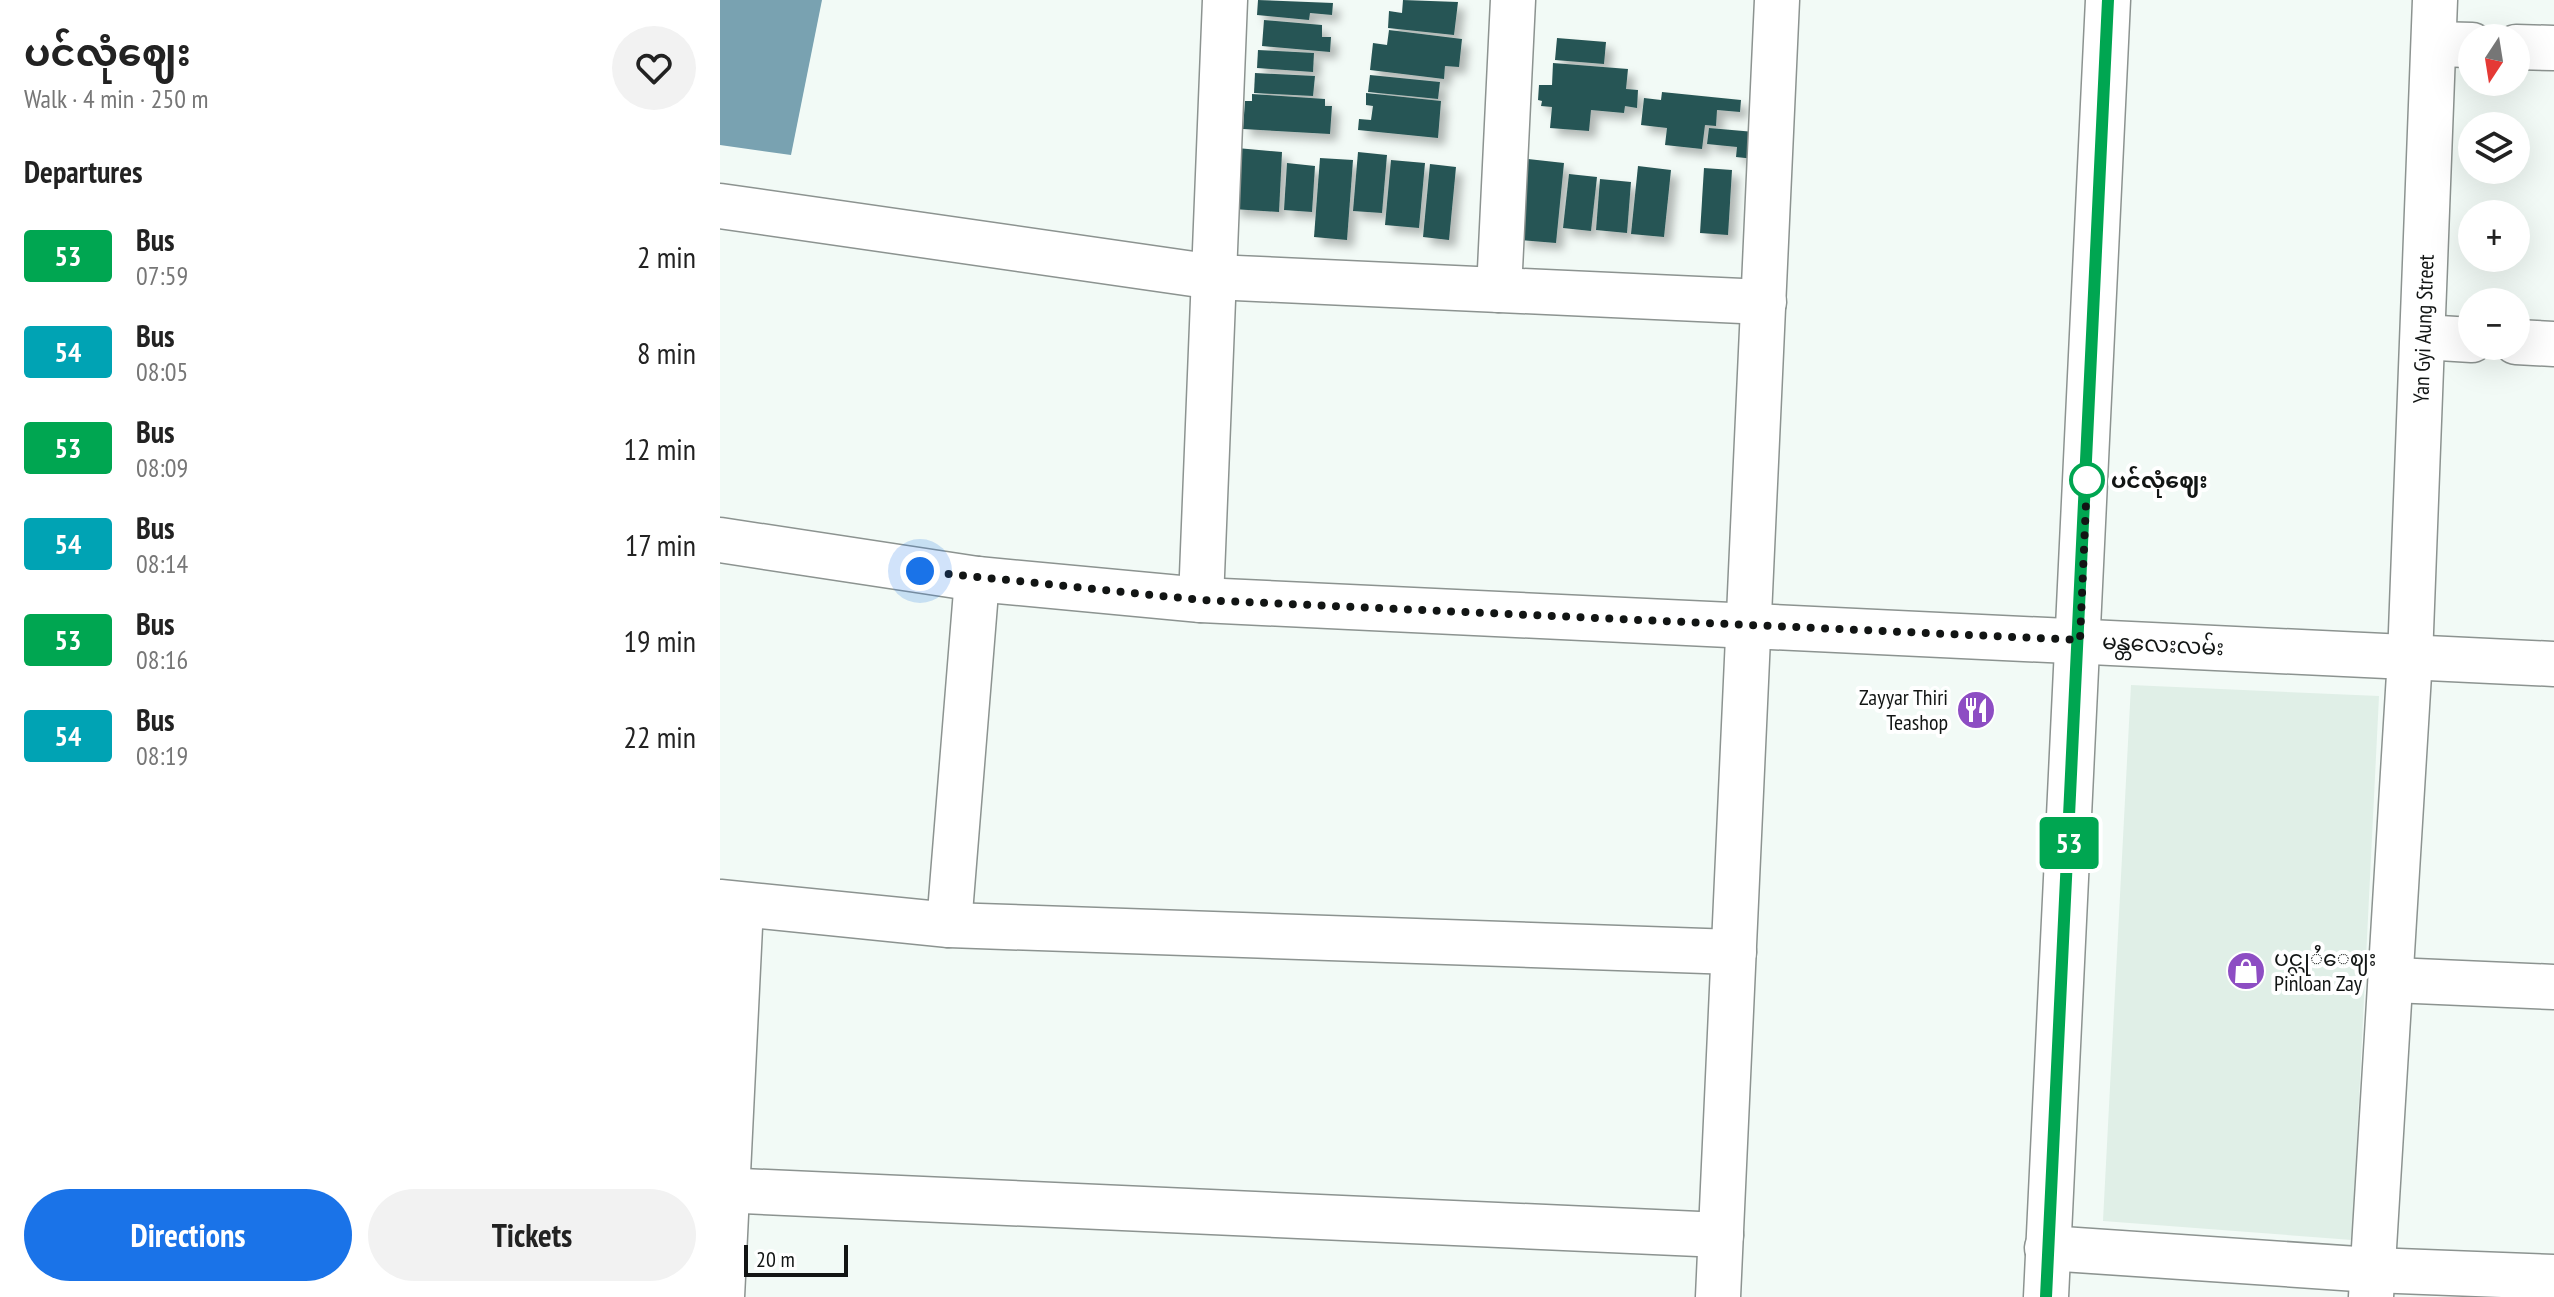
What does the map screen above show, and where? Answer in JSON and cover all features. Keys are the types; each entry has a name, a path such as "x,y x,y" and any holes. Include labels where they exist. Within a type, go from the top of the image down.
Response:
{"street":[{"path":"1201,600 1225,0"},
{"path":"1499,290 1513,0"},
{"path":"1718,1297 1777,0"},
{"path":"2046,1297 2080,640 2108,0"},
{"name":"Yan Gyi Aung Street","path":"2372,1284 2393,980 2423,337 2453,45 2435,0"},
{"path":"2530,47 2554,48"},
{"path":"720,206 1214,277 1764,302"},
{"path":"2423,337 2458,339"},
{"path":"2530,343 2554,344"},
{"name":"မန္တလေးလမ်း","path":"720,540 977,579 1201,600 2554,664"},
{"path":"949,925 977,579"},
{"path":"722,1297 731,904 949,925 1734,952"},
{"path":"2393,980 2554,987"},
{"path":"724,1190 1721,1235"},
{"path":"2047,1248 2372,1284 2554,1277"}],"shaded area":[{"path":"2131,685 2379,696 2352,1240 2103,1221"}],"water":[{"path":"720,0 822,0 791,155 720,145"}],"building":[{"path":"1258,0 1333,3 1332,15 1310,13 1309,20 1257,15"},
{"path":"1403,0 1458,2 1454,35 1388,28 1389,11 1402,13"},
{"path":"1264,20 1322,25 1322,37 1331,37 1330,52 1262,46"},
{"path":"1389,30 1462,39 1459,67 1445,66 1444,79 1370,70 1373,43 1387,45"},
{"path":"1557,38 1606,42 1604,64 1555,60"},
{"path":"1258,50 1314,53 1313,72 1257,68"},
{"path":"1553,63 1628,69 1626,89 1638,90 1637,108 1625,106 1624,113 1591,110 1589,131 1550,128 1552,107 1541,106 1542,101 1538,100 1539,85 1552,85"},
{"path":"1255,73 1315,76 1313,96 1254,93"},
{"path":"1370,75 1440,82 1438,99 1368,92"},
{"path":"1662,92 1741,100 1740,112 1717,110 1716,126 1705,125 1702,149 1665,145 1667,128 1641,125 1644,98 1661,100"},
{"path":"1366,93 1441,101 1438,138 1358,130 1359,119 1371,120 1373,106 1366,105"},
{"path":"1252,94 1325,99 1325,106 1332,106 1330,134 1243,129 1245,101 1252,101"},
{"path":"1709,128 1766,133 1764,160 1736,157 1737,147 1707,144"},
{"path":"1237,148 1282,152 1279,212 1233,209"},
{"path":"1358,152 1387,155 1382,213 1353,211"},
{"path":"1320,158 1353,160 1347,240 1314,237"},
{"path":"1528,159 1564,163 1556,243 1520,240"},
{"path":"1391,160 1425,163 1419,228 1385,225"},
{"path":"1287,163 1315,166 1312,212 1284,210"},
{"path":"1430,164 1456,167 1449,240 1423,237"},
{"path":"1638,166 1671,170 1664,237 1631,234"},
{"path":"1704,168 1732,170 1728,235 1700,233"},
{"path":"1569,174 1597,177 1591,231 1563,228"},
{"path":"1600,179 1631,182 1627,233 1596,230"}],"bus line":[{"name":"53","path":"2046,1297 2080,640 2108,0"}],"place":[{"name":"ပင်လုံဈေး","path":"2087,480"},
{"name":"Zayyar Thiri Teashop","path":"1976,710"},
{"name":"ပင္လုႆေဈး Pinloan Zay","path":"2246,971"}],"route":[{"path":"920,571 1201,600 2080,640 2087,480"}]}
